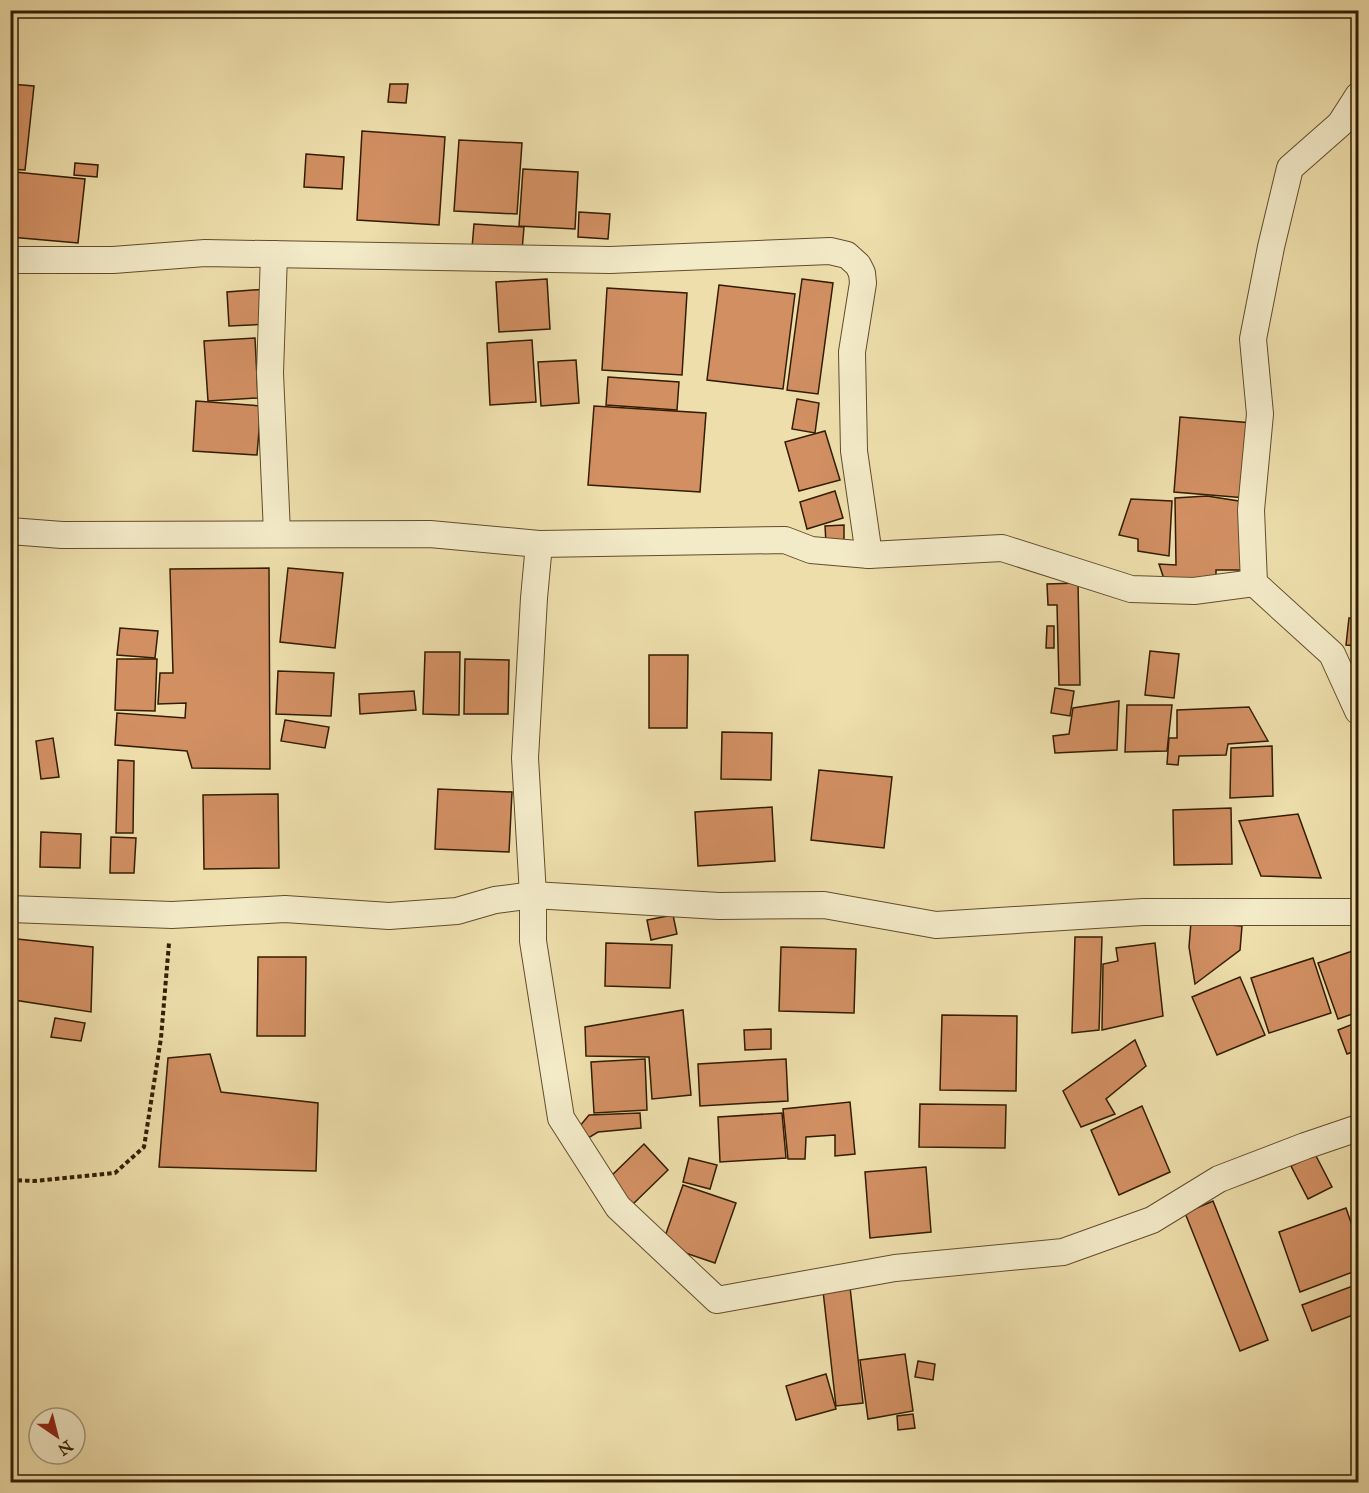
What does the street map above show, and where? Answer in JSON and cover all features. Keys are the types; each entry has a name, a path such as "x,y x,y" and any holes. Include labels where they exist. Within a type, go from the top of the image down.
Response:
{"street":[{"path":"1359,96 1340,124 1290,168 1252,339 1260,414 1251,510 1254,583 1332,654 1359,711"},
{"path":"10,260 113,260 205,253 610,260 830,251 847,255 858,265 863,283 852,352 854,451 869,555"},
{"path":"274,254 270,373 277,533"},
{"path":"10,531 62,535 430,534 538,544 785,540 811,550 869,555 1002,548 1131,589 1194,591 1254,583"},
{"path":"538,544 525,758 533,895 533,941 561,1118 618,1207 717,1300 895,1268 1063,1252 1152,1220 1219,1179 1359,1128"},
{"path":"10,909 172,915 285,909 389,916 457,911 495,900 533,895 719,906 824,905 936,925 1143,912 1359,912"}],"path":[{"path":"10,1180 34,1181 116,1173 144,1147 161,1038 172,915"}],"building":[{"path":"10,84 34,86 25,170 10,169"},
{"path":"390,84 408,84 406,103 388,102"},
{"path":"362,131 445,137 439,225 357,220"},
{"path":"459,140 522,143 517,214 454,211"},
{"path":"306,154 344,157 342,189 304,187"},
{"path":"75,163 98,165 97,177 74,175"},
{"path":"523,169 578,172 575,229 519,226"},
{"path":"15,172 85,179 78,243 10,237"},
{"path":"579,212 610,214 608,239 578,237"},
{"path":"474,224 524,227 522,251 472,248"},
{"path":"547,279 550,329 499,332 496,282"},
{"path":"802,279 833,283 818,394 787,390"},
{"path":"719,285 795,294 783,389 707,380"},
{"path":"607,288 687,293 682,375 602,370"},
{"path":"267,289 269,324 229,326 227,292"},
{"path":"255,338 258,398 208,401 204,341"},
{"path":"532,340 536,402 490,405 487,343"},
{"path":"576,360 579,403 541,406 538,362"},
{"path":"608,377 679,382 677,410 606,405"},
{"path":"797,399 819,403 815,433 792,429"},
{"path":"196,401 261,406 257,455 193,451"},
{"path":"594,406 706,413 700,492 588,485"},
{"path":"1180,417 1253,423 1246,498 1174,492"},
{"path":"825,431 840,480 799,491 785,442"},
{"path":"835,491 843,518 807,529 800,502"},
{"path":"1207,496 1245,502 1244,570 1216,570 1216,587 1166,585 1159,564 1176,565 1175,498"},
{"path":"1131,499 1172,501 1169,556 1138,551 1138,539 1119,535"},
{"path":"844,525 844,543 826,543 825,526"},
{"path":"269,568 270,769 192,768 187,751 115,745 117,713 185,718 186,703 158,704 160,673 173,673 170,569"},
{"path":"288,568 343,573 335,648 280,642"},
{"path":"1078,583 1080,685 1059,685 1057,605 1048,605 1047,584"},
{"path":"1349,618 1358,618 1358,646 1346,645"},
{"path":"1047,626 1054,626 1054,648 1046,648"},
{"path":"120,628 158,631 155,658 117,655"},
{"path":"1150,651 1179,654 1174,698 1145,695"},
{"path":"425,652 460,652 459,715 423,714"},
{"path":"649,655 688,655 687,728 649,728"},
{"path":"117,659 157,659 155,711 115,710"},
{"path":"465,659 509,660 508,714 464,714"},
{"path":"278,671 334,673 331,716 276,714"},
{"path":"1055,688 1074,691 1070,716 1051,713"},
{"path":"414,691 416,710 360,714 359,694"},
{"path":"1119,701 1117,750 1055,753 1053,736 1069,734 1073,708"},
{"path":"1127,705 1172,705 1167,751 1125,752"},
{"path":"1249,707 1268,741 1228,744 1226,755 1179,756 1178,765 1167,764 1169,738 1177,738 1177,710"},
{"path":"285,720 329,727 325,748 281,741"},
{"path":"722,732 772,733 771,780 721,779"},
{"path":"53,738 59,777 41,779 36,741"},
{"path":"1272,746 1273,796 1230,798 1231,748"},
{"path":"118,760 134,761 133,833 116,833"},
{"path":"819,770 892,777 884,848 811,840"},
{"path":"438,789 512,792 509,852 435,849"},
{"path":"278,794 279,868 204,869 203,795"},
{"path":"772,807 775,861 698,866 695,812"},
{"path":"1231,808 1232,864 1174,865 1173,810"},
{"path":"1298,814 1321,878 1261,876 1239,821"},
{"path":"41,832 81,834 80,868 40,867"},
{"path":"111,837 136,838 134,873 110,873"},
{"path":"673,915 677,934 651,940 647,920"},
{"path":"1191,922 1242,926 1240,950 1195,984 1189,947"},
{"path":"1075,937 1102,937 1099,1030 1072,1033"},
{"path":"17,939 93,947 91,1012 14,1000"},
{"path":"606,943 672,945 670,988 605,986"},
{"path":"1155,943 1163,1016 1102,1030 1103,964 1118,961 1116,948"},
{"path":"781,947 856,949 854,1013 779,1011"},
{"path":"1358,949 1358,1012 1338,1019 1318,963"},
{"path":"258,957 306,957 305,1036 257,1036"},
{"path":"1313,958 1331,1013 1269,1033 1251,978"},
{"path":"1240,977 1265,1035 1217,1055 1192,997"},
{"path":"683,1010 691,1095 652,1099 649,1057 586,1056 585,1027"},
{"path":"942,1015 1017,1016 1016,1091 940,1090"},
{"path":"55,1018 85,1023 81,1041 51,1037"},
{"path":"1358,1022 1358,1050 1347,1054 1338,1030"},
{"path":"771,1029 771,1049 745,1050 744,1030"},
{"path":"1135,1040 1146,1066 1106,1099 1115,1114 1081,1127 1063,1091"},
{"path":"210,1054 221,1092 318,1103 316,1171 159,1167 168,1058"},
{"path":"645,1059 647,1110 594,1113 591,1062"},
{"path":"786,1059 788,1101 700,1106 698,1064"},
{"path":"850,1102 855,1154 835,1156 835,1135 806,1137 805,1159 788,1159 783,1109"},
{"path":"920,1104 1006,1105 1005,1148 919,1147"},
{"path":"1142,1106 1170,1172 1119,1195 1091,1130"},
{"path":"640,1113 641,1128 598,1132 585,1140 579,1127 589,1115"},
{"path":"782,1113 786,1158 720,1162 718,1117"},
{"path":"644,1144 668,1170 632,1205 607,1180"},
{"path":"1315,1154 1332,1187 1308,1199 1291,1166"},
{"path":"689,1158 717,1165 710,1189 683,1182"},
{"path":"926,1167 931,1232 870,1238 865,1172"},
{"path":"683,1185 736,1203 715,1263 662,1245"},
{"path":"1213,1201 1268,1340 1240,1351 1185,1213"},
{"path":"1346,1208 1358,1243 1358,1270 1300,1292 1279,1232"},
{"path":"1358,1284 1358,1313 1312,1331 1302,1305"},
{"path":"850,1287 863,1403 836,1406 823,1291"},
{"path":"905,1354 913,1411 868,1419 860,1360"},
{"path":"918,1361 935,1364 933,1380 915,1377"},
{"path":"826,1374 836,1409 796,1420 786,1386"},
{"path":"913,1414 915,1428 898,1430 897,1416"}]}
